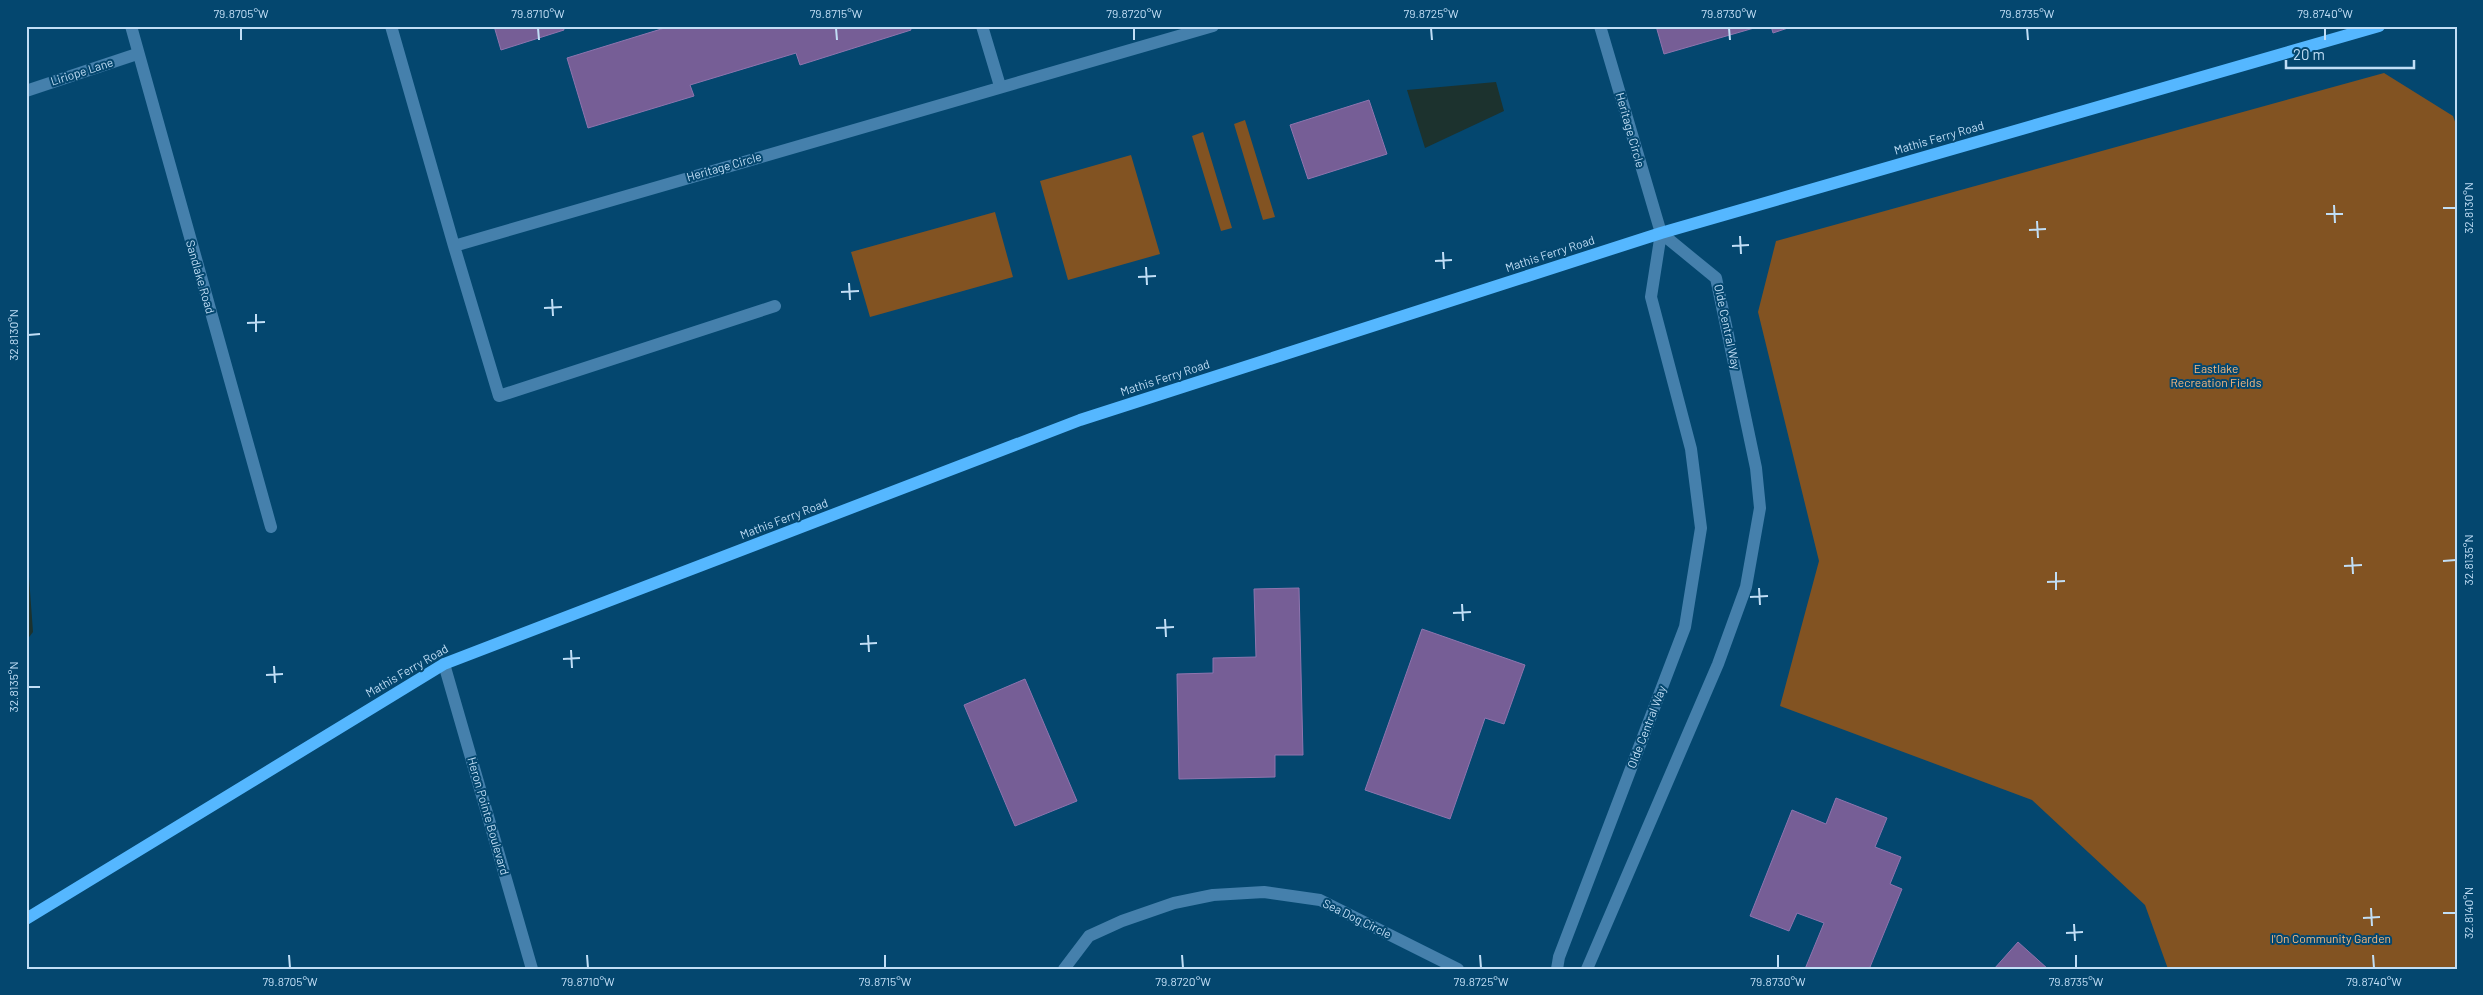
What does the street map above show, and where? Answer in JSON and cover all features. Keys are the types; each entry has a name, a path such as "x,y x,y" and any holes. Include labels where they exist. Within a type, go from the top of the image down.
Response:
{"main road":[{"name":"Mathis Ferry Road","path":"26,919 444,664 1080,420 1661,233 2379,26"}],"street":[{"name":"Sandlake Road","path":"130,26 271,527"},
{"path":"390,26 499,396 775,306"},
{"path":"982,26 1000,86"},
{"name":"Heritage Circle","path":"454,246 1000,86 1213,26"},
{"name":"Heritage Circle","path":"1600,26 1661,233"},
{"name":"Liriope Lane","path":"26,91 137,54"},
{"name":"Olde Central Way","path":"1558,969 1559,957 1685,627 1701,528 1691,449 1651,297 1661,233"},
{"name":"Olde Central Way","path":"1587,969 1718,664 1746,587 1760,508 1756,468 1716,278 1661,233"},
{"name":"Heron Pointe Boulevard","path":"444,664 532,969"},
{"name":"Sea Dog Circle","path":"1064,969 1089,936 1122,921 1174,903 1213,895 1264,892 1320,900 1458,969"}],"green space":[{"path":"2384,73 2453,116 2457,127 2457,969 2168,969 2145,905 2032,800 1780,706 1819,561 1758,312 1776,241"},
{"path":"1245,120 1275,217 1263,220 1234,124"},
{"path":"1203,132 1232,228 1221,231 1192,136"},
{"path":"1131,155 1160,254 1068,280 1040,181"},
{"path":"995,212 1013,277 870,317 851,252"}],"shaded area":[{"path":"1496,82 1504,111 1425,148 1407,90"},
{"path":"26,536 33,632 26,641"}],"building":[{"path":"494,26 563,26 564,30 501,50"},
{"path":"671,26 910,26 911,30 800,65 796,53 690,85 694,96 588,128 567,58"},
{"path":"1656,26 1761,26 1664,54"},
{"path":"1771,26 1794,26 1773,33"},
{"path":"1369,100 1387,154 1308,179 1290,125"},
{"path":"1299,588 1303,755 1275,755 1275,777 1179,779 1177,674 1213,673 1213,658 1256,657 1254,589"},
{"path":"1422,629 1525,665 1504,724 1485,718 1450,819 1365,790"},
{"path":"1025,679 1077,801 1015,826 964,705"},
{"path":"1836,798 1887,818 1875,847 1901,857 1890,884 1902,889 1870,967 1873,969 1805,969 1824,923 1797,913 1789,931 1750,916 1792,810 1826,824"},
{"path":"2018,942 2048,969 1994,969"}],"park label":[{"name":"Eastlake Recreation Fields","path":"2216,376"},
{"name":"I'On Community Garden","path":"2331,939"}]}
